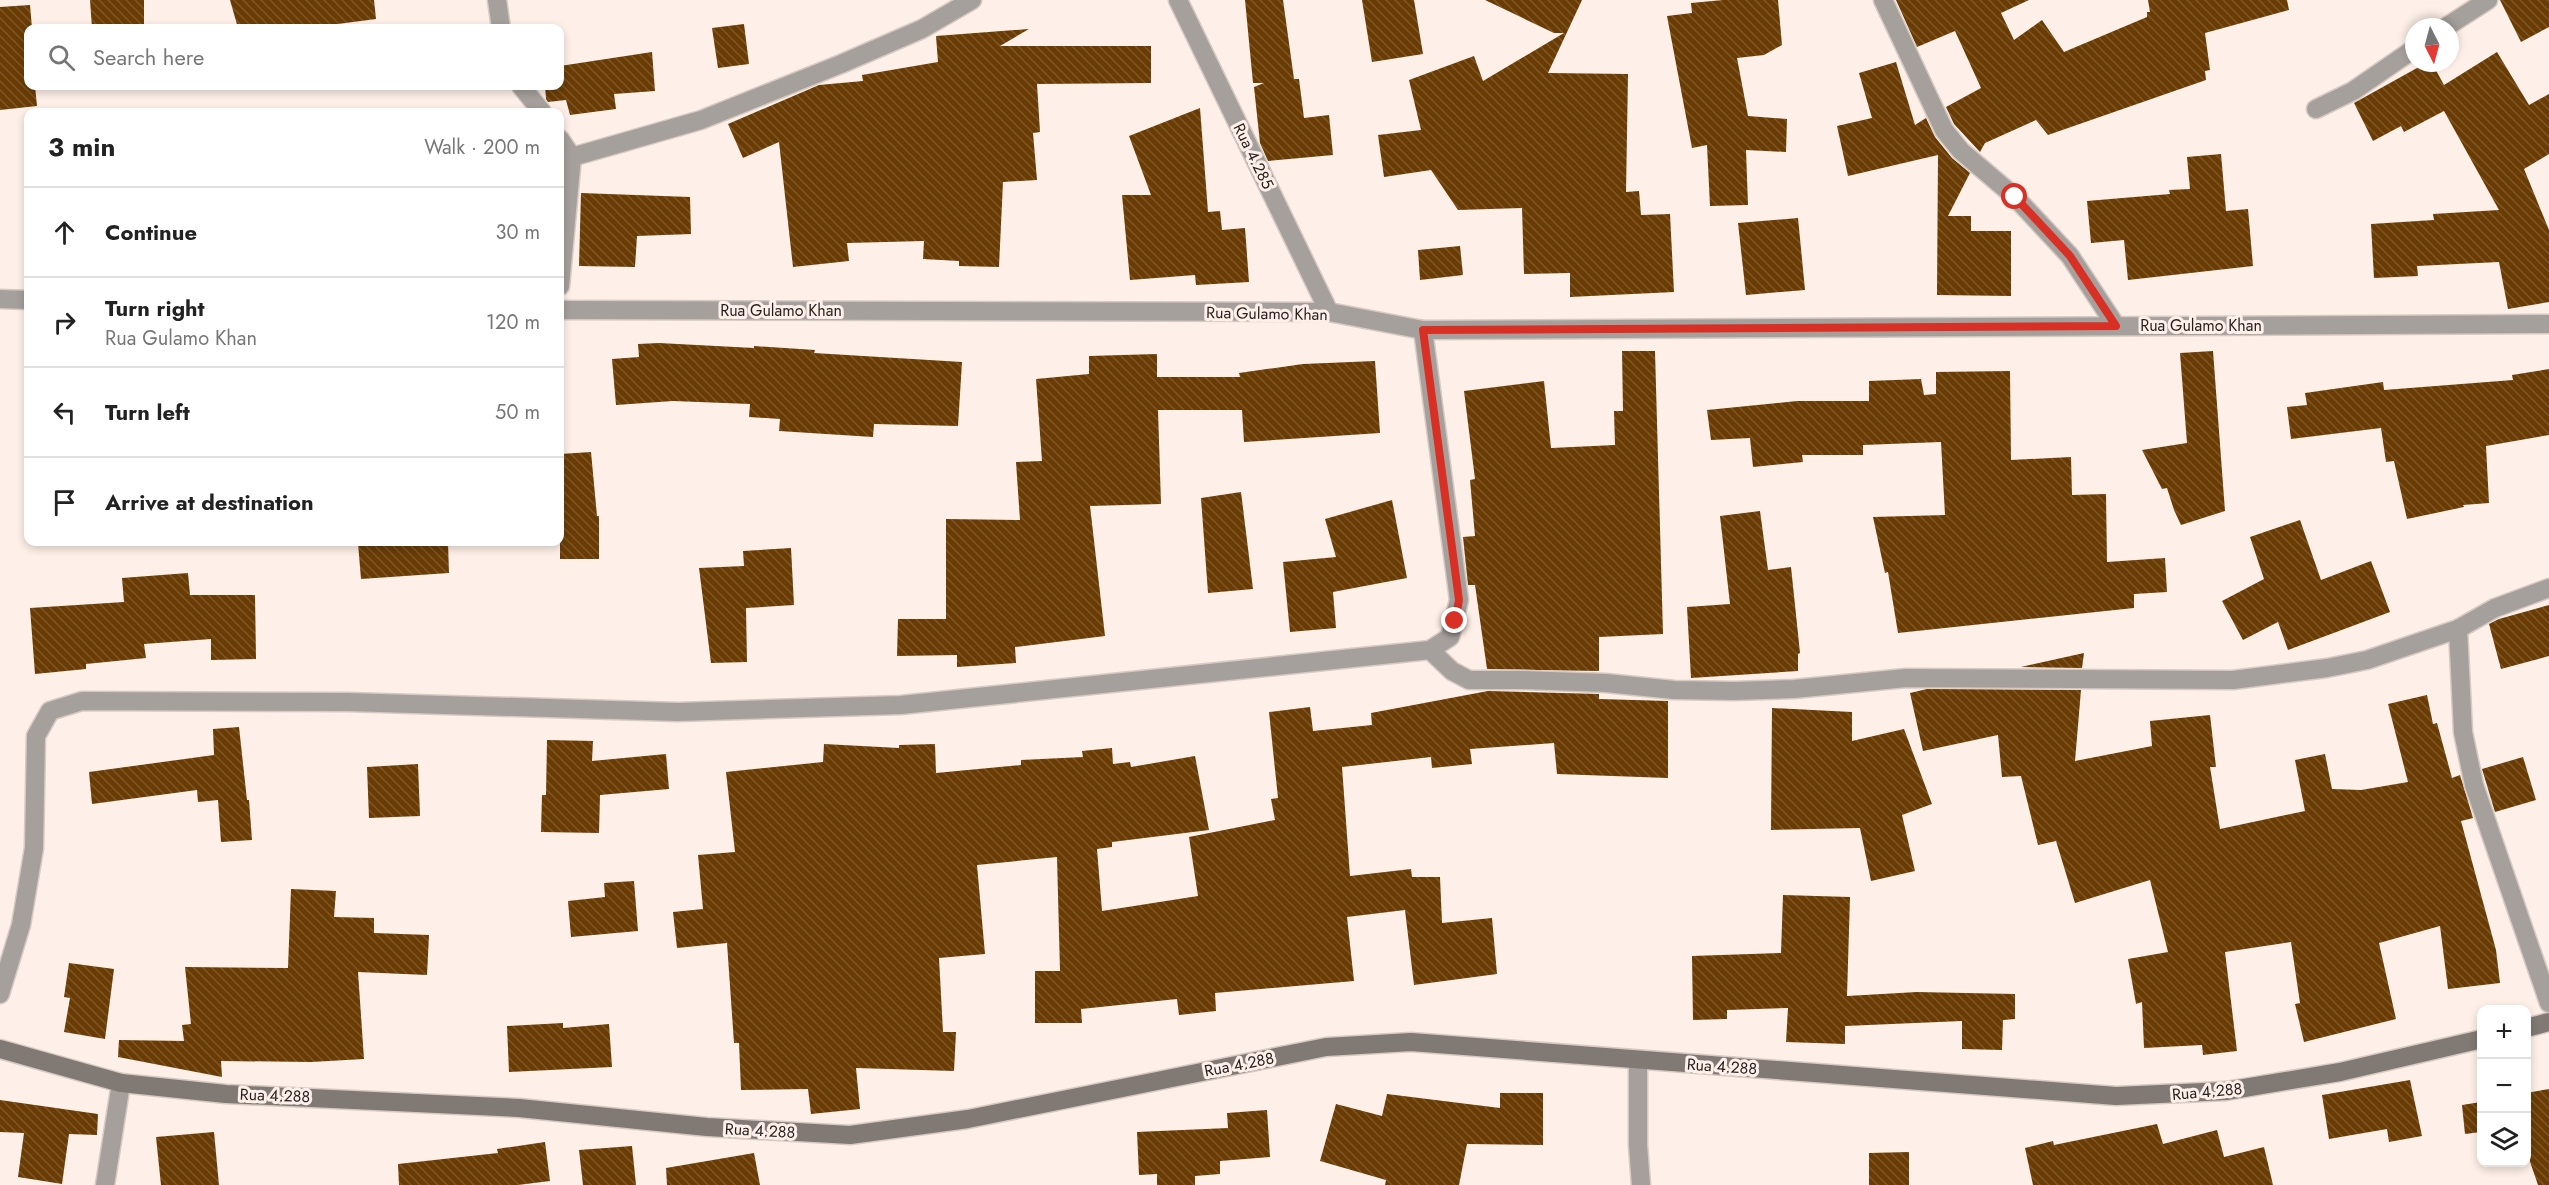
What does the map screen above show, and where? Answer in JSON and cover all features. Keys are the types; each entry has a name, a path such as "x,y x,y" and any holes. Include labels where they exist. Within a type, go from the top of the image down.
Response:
{"street":[{"path":"497,0 500,24"},
{"path":"572,157 701,120 922,29 972,0"},
{"name":"Rua 4.285","path":"1179,0 1329,312"},
{"path":"1883,0 1944,130 1960,151 2015,197 2070,256 2116,326"},
{"path":"2459,19 2488,0"},
{"path":"2316,109 2354,91 2405,55"},
{"path":"524,90 539,108"},
{"path":"564,145 572,157 564,243"},
{"path":"0,299 24,300"},
{"name":"Rua Gulamo Khan","path":"564,310 1329,312 1423,330 2549,324"},
{"path":"0,994 21,925 34,848 36,736 50,711 82,701 348,702 678,712 890,705 1430,650 1449,638 1459,600 1423,330"},
{"path":"1430,650 1452,671 1469,680 1558,681 1674,690 1794,689 1906,678 2233,680 2327,668 2367,660 2458,629 2495,608 2549,588"},
{"path":"2458,629 2463,732 2474,785 2549,1003"},
{"path":"2531,1027 2549,1022"},
{"name":"Rua 4.288","path":"0,1049 121,1083 226,1094 519,1108 707,1127 850,1136 968,1119 1326,1047 1411,1042 2116,1096 2226,1091 2340,1072 2477,1041"},
{"path":"1638,1060 1638,1145 1641,1185"},
{"path":"105,1185 121,1083"}],"building":[{"path":"90,0 144,0 144,24 92,24"},
{"path":"230,0 374,0 376,19 338,24 237,24"},
{"path":"1245,0 1283,0 1294,79 1299,79 1304,118 1329,115 1333,155 1268,161 1260,143 1254,87 1264,83 1253,83"},
{"path":"1362,0 1414,0 1423,54 1372,62"},
{"path":"1485,0 1582,0 1548,73 1628,74 1626,192 1639,191 1641,215 1670,214 1674,292 1570,297 1570,273 1524,274 1522,208 1458,210 1431,170 1384,177 1378,135 1421,130 1409,80 1474,56 1483,81 1564,33 1554,33"},
{"path":"1723,0 1778,0 1782,45 1764,55 1737,58 1748,116 1787,119 1786,152 1746,150 1748,205 1710,206 1707,145 1692,148 1667,16 1692,13 1691,3"},
{"path":"1896,0 2029,0 2001,13 2014,40 2042,20 2064,52 2147,17 2147,12 2150,12 2148,0 2287,0 2289,10 2205,33 2210,70 2205,71 2206,80 2048,135 2036,120 1985,143 1980,152 1954,124 1946,107 1981,88 1955,31 1917,47"},
{"path":"2500,0 2549,0 2549,27 2521,42"},
{"path":"30,5 32,24 24,24 24,90 35,90 37,106 0,110 0,7"},
{"path":"744,24 749,64 718,68 712,28"},
{"path":"1029,29 1000,46 1151,46 1151,83 1037,84 1040,132 1033,133 1037,180 1003,182 999,267 959,266 959,261 923,259 924,241 847,243 849,261 793,267 779,142 743,158 728,124 819,85 863,81 862,75 938,62 936,36"},
{"path":"652,52 655,91 614,94 616,109 570,115 566,100 548,102 546,99 545,90 564,90 564,65"},
{"path":"2497,52 2529,105 2549,94 2549,154 2524,169 2549,230 2549,302 2508,309 2499,262 2417,266 2418,276 2374,278 2371,224 2434,220 2433,214 2499,210 2444,111 2404,132 2401,126 2373,141 2354,103 2410,72 2437,72 2444,85"},
{"path":"1896,62 1915,125 1926,118 1935,137 1952,158 1970,173 1948,216 1971,216 1971,231 2011,231 2011,296 1937,295 1938,155 1848,176 1837,126 1872,118 1859,73"},
{"path":"1200,108 1208,212 1220,211 1222,230 1245,228 1249,282 1196,285 1195,275 1130,280 1122,195 1151,195 1129,136"},
{"path":"2221,154 2226,211 2248,209 2253,266 2128,280 2124,240 2091,243 2087,201 2170,194 2169,190 2190,189 2187,157"},
{"path":"581,193 690,197 691,234 637,236 635,267 579,266"},
{"path":"1798,218 1805,290 1746,295 1738,223"},
{"path":"1460,246 1463,275 1420,280 1418,250"},
{"path":"638,344 754,348 754,346 815,350 814,353 962,362 958,426 874,424 873,437 779,431 780,419 749,417 750,404 673,401 616,405 612,359 639,357"},
{"path":"1622,351 1655,351 1663,634 1599,637 1599,671 1487,669 1475,585 1468,585 1463,537 1475,536 1470,480 1475,479 1464,391 1544,381 1551,448 1615,445 1614,411 1623,411"},
{"path":"2213,351 2225,511 2181,525 2167,488 2162,489 2142,450 2187,443 2180,353"},
{"path":"1157,354 1157,377 1240,377 1239,373 1303,364 1375,361 1380,433 1244,442 1242,410 1158,410 1161,504 1090,506 1105,636 1015,647 1016,663 957,667 957,655 897,656 898,619 946,619 946,519 1020,520 1016,462 1042,461 1036,379 1089,374 1089,356"},
{"path":"2549,369 2549,435 2486,446 2489,503 2463,505 2464,507 2407,519 2394,461 2386,462 2381,428 2291,439 2287,407 2307,405 2305,393 2383,382 2384,390 2513,380 2512,375"},
{"path":"2010,371 2011,460 2071,457 2072,495 2106,494 2107,562 2165,558 2167,592 2134,594 2134,608 1898,633 1888,572 1885,573 1873,517 1945,515 1941,442 1863,445 1863,455 1802,455 1803,462 1753,467 1750,438 1711,440 1707,410 1797,401 1869,401 1869,381 1921,379 1924,395 1936,394 1936,372"},
{"path":"591,452 597,516 599,516 599,559 560,559 560,546 564,546 564,454"},
{"path":"1241,492 1253,589 1208,593 1201,498"},
{"path":"1392,500 1407,578 1333,592 1336,628 1290,632 1283,562 1336,557 1325,519"},
{"path":"1760,511 1768,570 1791,567 1800,653 1798,654 1798,671 1691,678 1687,607 1730,604 1720,516"},
{"path":"2300,520 2321,580 2371,561 2390,612 2288,650 2278,622 2243,640 2222,601 2264,579 2250,537"},
{"path":"358,546 448,546 449,573 361,579"},
{"path":"791,548 794,605 746,608 747,662 711,663 699,568 744,566 743,551"},
{"path":"188,573 190,595 255,595 256,659 211,660 211,639 144,644 146,658 86,664 86,669 35,674 30,608 124,602 122,578"},
{"path":"2549,605 2549,656 2501,669 2489,624"},
{"path":"2084,653 2082,668 2021,667"},
{"path":"1927,689 2081,690 2075,761 2152,746 2150,721 2210,715 2216,767 2210,767 2220,829 2305,811 2295,760 2325,754 2332,789 2361,790 2408,782 2388,704 2427,695 2433,724 2437,723 2452,778 2460,775 2473,818 2461,821 2496,950 2500,983 2448,989 2440,926 2379,943 2396,1019 2304,1042 2295,1004 2300,1003 2291,942 2225,952 2237,1051 2203,1055 2202,1045 2144,1048 2142,1002 2136,1004 2128,959 2168,952 2150,880 2075,903 2056,841 2038,845 2021,776 2002,777 1998,735 1923,751 1910,693"},
{"path":"1488,691 1599,694 1599,699 1668,701 1668,778 1557,774 1554,743 1470,749 1472,764 1432,768 1431,757 1342,767 1350,876 1411,869 1412,877 1440,877 1442,923 1492,918 1497,974 1414,985 1405,910 1347,917 1354,981 1215,993 1216,1011 1179,1015 1177,999 1081,1009 1082,1023 1035,1023 1035,971 1060,971 1057,857 977,865 985,954 939,958 943,1032 956,1032 954,1071 856,1068 860,1109 811,1114 808,1089 741,1090 739,1043 734,1043 727,943 677,948 673,912 703,909 698,855 735,852 726,772 823,762 824,744 899,748 899,745 935,744 936,773 1021,765 1021,760 1083,757 1082,751 1112,748 1113,764 1130,762 1131,767 1195,756 1209,830 1112,842 1112,847 1097,849 1102,911 1198,896 1189,837 1275,820 1271,799 1278,798 1269,712 1310,707 1313,731 1372,725 1371,713"},
{"path":"1772,708 1852,712 1852,741 1904,729 1932,804 1902,815 1915,871 1871,881 1860,828 1771,830"},
{"path":"239,727 252,840 221,842 218,800 198,802 197,790 92,804 89,772 214,755 213,729"},
{"path":"547,740 593,741 592,761 666,754 669,789 600,795 599,833 541,832 542,795 546,795"},
{"path":"2523,757 2536,800 2495,812 2482,769"},
{"path":"418,764 420,816 369,818 367,767"},
{"path":"634,881 638,931 571,937 568,901 605,897 604,883"},
{"path":"291,889 336,891 334,917 374,918 374,933 429,935 427,975 358,972 364,1059 311,1062 221,1061 222,1077 118,1057 119,1040 184,1041 182,1025 191,1024 185,967 288,968"},
{"path":"1783,895 1850,897 1847,996 1917,992 2015,994 2015,1019 2003,1020 2002,1050 1962,1049 1962,1021 1845,1026 1845,1044 1786,1042 1788,1008 1727,1010 1727,1019 1693,1020 1692,956 1781,953"},
{"path":"69,963 114,969 105,1039 64,1032 70,998 64,997"},
{"path":"563,1023 563,1028 609,1024 612,1067 509,1072 507,1026"},
{"path":"2410,1080 2422,1136 2389,1142 2387,1129 2329,1139 2322,1095"},
{"path":"2549,1089 2549,1185 2538,1185 2531,1165 2531,1092"},
{"path":"1500,1093 1543,1093 1543,1145 1467,1144 1459,1185 1385,1185 1386,1180 1320,1161 1336,1104 1382,1116 1387,1094 1500,1108"},
{"path":"0,1100 98,1114 97,1135 69,1134 62,1184 18,1177 24,1133 0,1132"},
{"path":"2477,1103 2477,1132 2465,1134 2462,1105"},
{"path":"1267,1110 1270,1157 1220,1161 1220,1174 1195,1176 1195,1185 1157,1185 1157,1174 1139,1175 1137,1132 1228,1128 1227,1113"},
{"path":"2157,1124 2163,1144 2217,1130 2224,1157 2264,1147 2273,1185 2033,1185 2025,1148 2053,1141 2054,1145"},
{"path":"214,1132 219,1185 161,1185 156,1137"},
{"path":"545,1142 550,1181 518,1185 399,1185 398,1164 498,1153 497,1149"},
{"path":"632,1146 636,1185 583,1185 579,1150"},
{"path":"1909,1152 1909,1185 1869,1185 1869,1153"},
{"path":"754,1153 760,1185 667,1185 666,1168"}],"route":[{"path":"1455,621 1459,600 1423,330 2116,326 2070,256 2015,197"}]}
